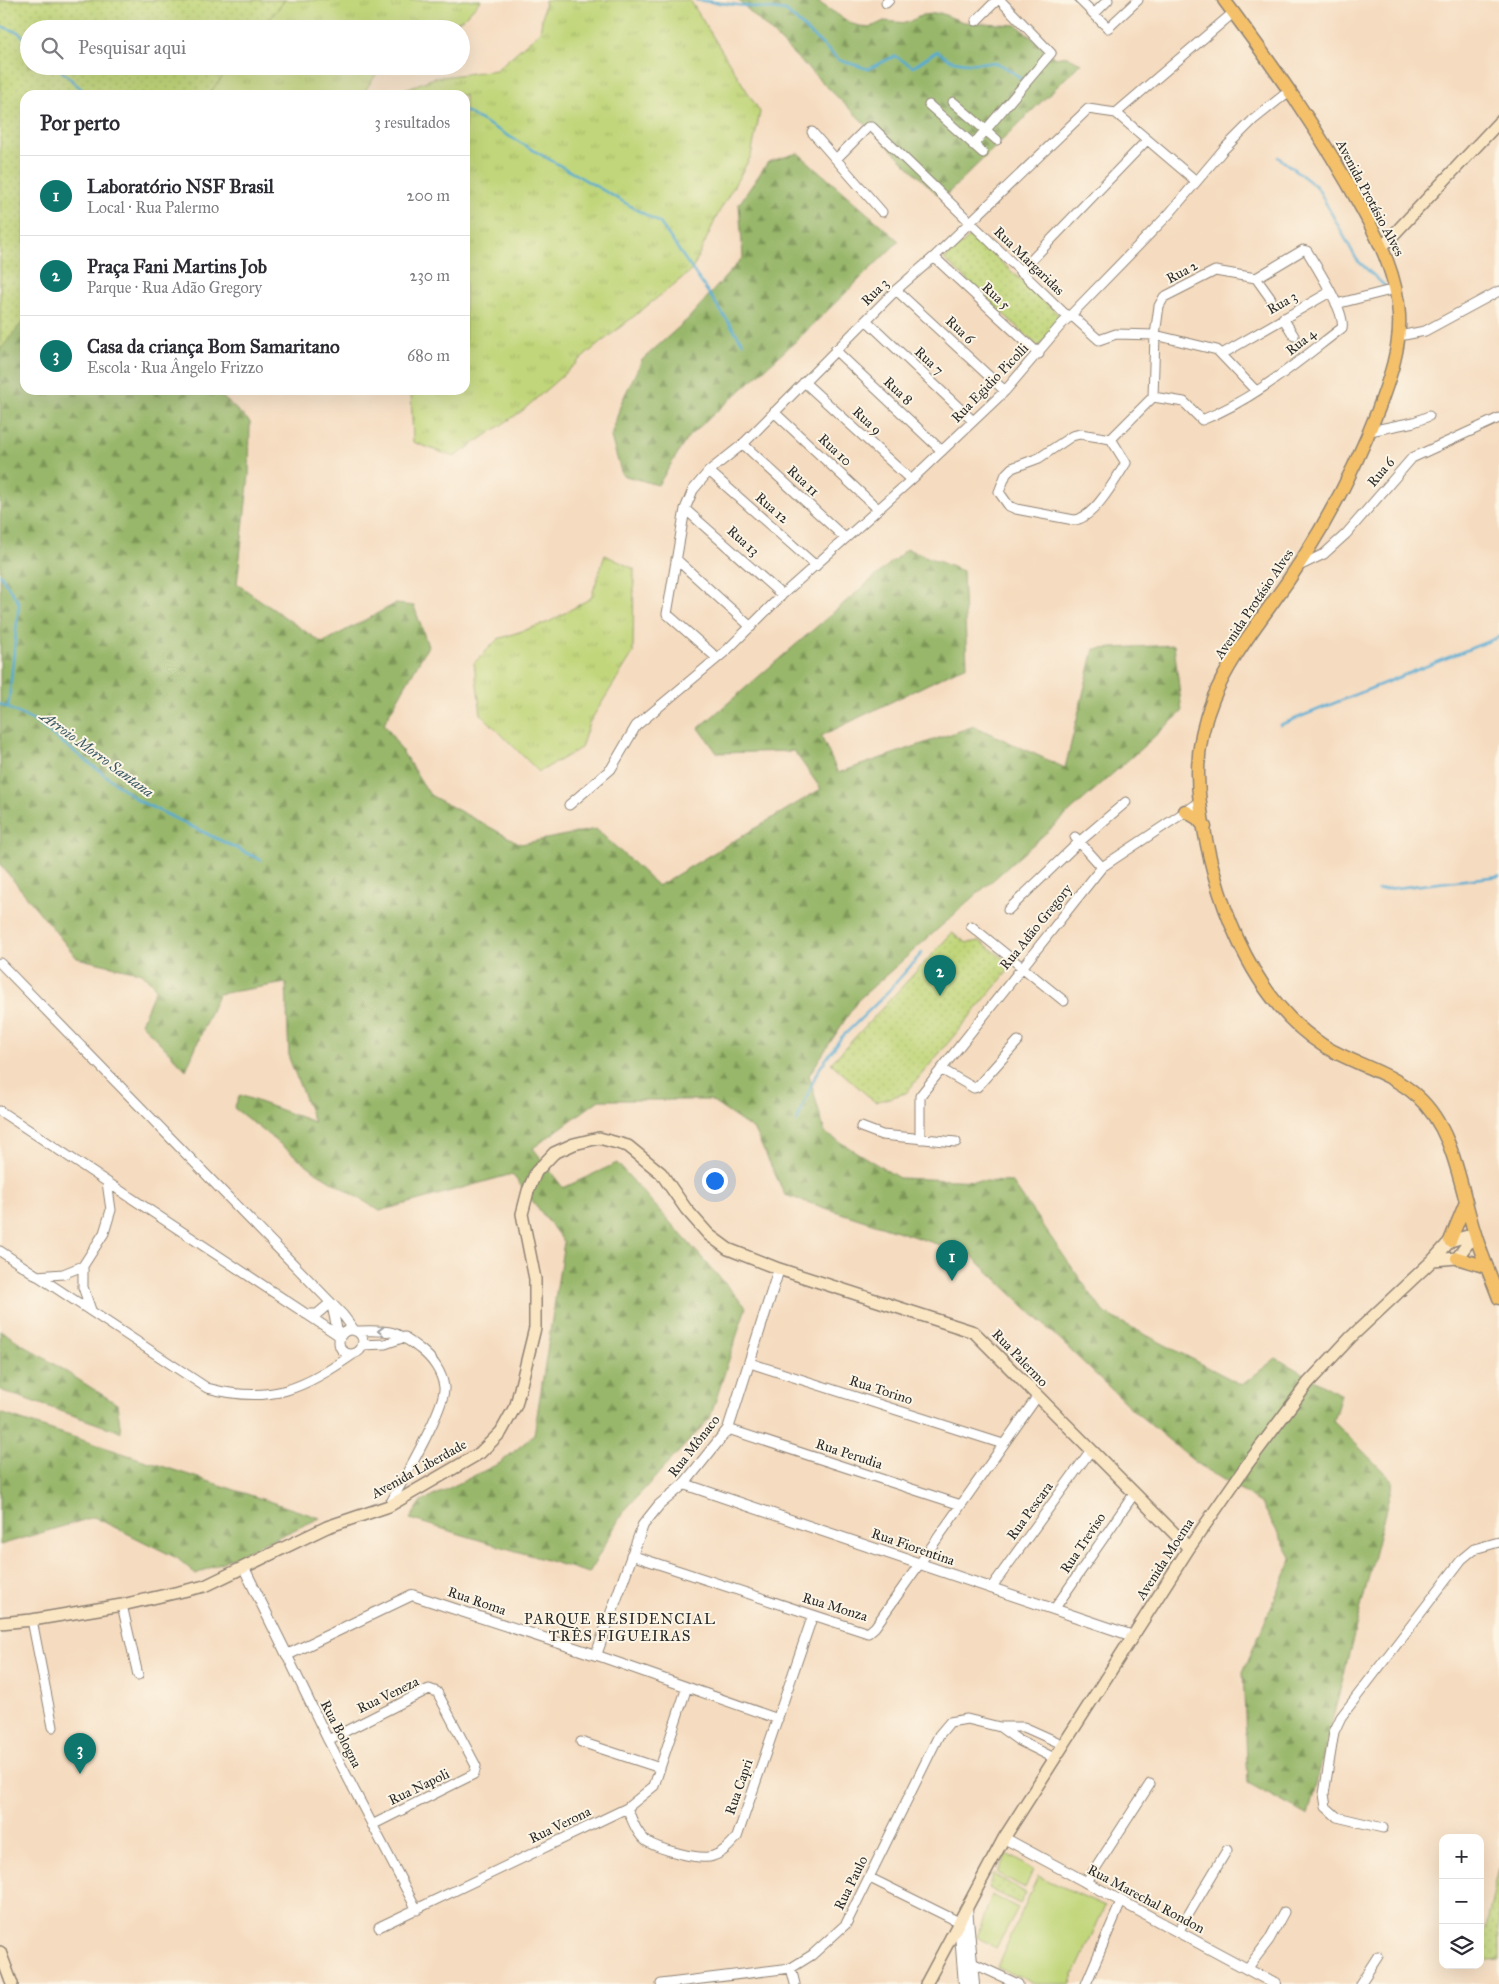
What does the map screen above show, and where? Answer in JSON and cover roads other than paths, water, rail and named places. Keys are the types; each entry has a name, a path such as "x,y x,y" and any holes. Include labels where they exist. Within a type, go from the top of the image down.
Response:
{"main road":[{"name":"Avenida Protásio Alves","path":"1224,0 1289,91 1349,185 1382,247 1396,290 1400,312 1399,336 1390,377 1355,467 1299,566 1235,656 1206,714 1199,756 1200,802 1205,828 1224,904 1234,932 1253,971 1272,1000 1295,1024 1323,1045 1392,1079 1418,1096 1436,1121 1452,1154 1475,1234 1499,1298"},
{"path":"1382,247 1499,122"},
{"path":"1185,811 1197,818 1205,828"},
{"name":"Avenida Liberdade","path":"0,1623 32,1620 122,1605 205,1586 327,1527 389,1506 480,1453 501,1432 516,1405 535,1328 535,1279 522,1214 528,1191 536,1172 554,1153 574,1144 599,1138 628,1146 661,1173 686,1209 708,1235 728,1249 779,1269"},
{"path":"1450,1241 1466,1202"},
{"path":"1450,1241 1475,1234"},
{"path":"1457,1258 1475,1234"},
{"name":"Avenida Moema","path":"926,1984 1004,1838 1062,1744 1246,1466 1308,1383 1351,1337 1433,1260 1450,1241"},
{"path":"1433,1260 1457,1258 1487,1267"},
{"name":"Rua Palermo","path":"779,1269 974,1332 1036,1397 1190,1548"},
{"path":"0,1952 12,1984"}],"street":[{"path":"973,145 1051,53 999,0 976,21"},
{"path":"1080,0 1108,28 1138,0"},
{"path":"1094,14 1108,0"},
{"path":"1196,181 1116,113 1233,13"},
{"name":"Rua Egidio Picolli","path":"569,805 611,769 636,726 751,627 782,595 911,480 1005,391 1070,316 1163,221 1196,181 1253,120 1289,91"},
{"path":"953,102 997,140"},
{"path":"929,105 982,153"},
{"name":"Rua 3","path":"716,658 667,614 685,509 693,490 709,471 743,444 896,290 971,223 1088,109 1116,113"},
{"name":"Rua Margaridas","path":"836,159 868,127 872,127 1020,272 1099,340 1116,334 1155,335"},
{"path":"812,132 882,212"},
{"path":"1020,272 1147,140"},
{"path":"1271,299 1256,278 1305,250 1336,304 1396,290"},
{"name":"Rua 5","path":"934,257 1038,354"},
{"name":"Rua 2","path":"1153,397 1155,335 1159,306 1164,297 1215,271 1256,278"},
{"name":"Rua 6","path":"896,290 1005,391"},
{"path":"1399,336 1425,331 1499,291"},
{"name":"Rua 3","path":"1222,354 1330,292"},
{"name":"Rua 4","path":"1256,391 1282,375 1342,328 1343,323 1336,304"},
{"path":"1283,318 1294,336"},
{"name":"Rua 7","path":"866,320 973,421"},
{"path":"1111,439 1153,397 1184,402 1202,420 1228,410 1256,391 1217,350 1155,335"},
{"name":"Rua 8","path":"835,350 942,451"},
{"name":"Rua 9","path":"804,382 911,480"},
{"name":"Rua 10","path":"774,412 878,509"},
{"path":"1370,431 1414,422 1429,416"},
{"name":"Rua 6","path":"1299,566 1324,554 1346,534 1412,458 1499,418"},
{"path":"1080,434 1111,439 1126,463 1100,502 1083,518 1074,520 1016,509 1009,506 999,492 1006,474 1012,468 1039,458 1072,436 1080,434"},
{"name":"Rua 11","path":"743,444 846,538"},
{"name":"Rua 12","path":"709,471 816,566"},
{"name":"Rua 13","path":"685,509 782,595"},
{"path":"676,559 751,627"},
{"path":"1008,910 1077,839 1126,802"},
{"name":"Rua Adão Gregory","path":"920,1138 920,1096 1022,965 1102,867 1200,802"},
{"path":"1077,839 1102,867"},
{"path":"971,926 1022,965 1064,1001"},
{"path":"0,963 351,1324 362,1337 362,1345 355,1353 328,1371 295,1389 265,1395 234,1395 207,1388 184,1374 91,1310 0,1252"},
{"path":"941,1069 974,1088 977,1087 1018,1041"},
{"path":"0,1111 339,1337"},
{"path":"861,1127 882,1135 956,1142"},
{"path":"91,1310 83,1287 83,1266 104,1233 111,1210 107,1182"},
{"path":"37,1276 63,1274 83,1266"},
{"name":"Rua Mônaco","path":"596,1655 643,1525 659,1505 684,1484 728,1429 779,1269"},
{"path":"305,1314 317,1314 331,1305"},
{"path":"328,1371 342,1350 331,1305"},
{"path":"339,1337 343,1332 387,1330 405,1337 433,1359 444,1388 433,1423 389,1506"},
{"path":"362,1345 385,1344 405,1337"},
{"path":"342,1350 348,1353 355,1353"},
{"name":"Rua Torino","path":"750,1363 1003,1444"},
{"name":"Rua Monza","path":"631,1555 868,1633 872,1631 962,1505 1036,1397"},
{"name":"Rua Perudia","path":"728,1429 962,1505"},
{"name":"Rua Pescara","path":"991,1588 1091,1450"},
{"name":"Rua Fiorentina","path":"684,1484 1055,1608 1133,1636"},
{"name":"Rua Treviso","path":"1055,1608 1134,1494"},
{"path":"1383,1828 1337,1817 1326,1807 1324,1794 1334,1732 1341,1717 1462,1559 1474,1548 1499,1542"},
{"name":"Rua Bologna","path":"244,1568 328,1740 417,1910"},
{"name":"Rua Roma","path":"287,1655 412,1596 596,1655 778,1719"},
{"path":"122,1605 138,1675"},
{"name":"Rua Capri","path":"626,1808 636,1829 646,1841 680,1854 712,1857 726,1849 737,1837 813,1615"},
{"path":"32,1620 53,1727"},
{"name":"Rua Verona","path":"379,1927 626,1808 652,1789 687,1687"},
{"name":"Rua Veneza","path":"328,1740 429,1689 434,1690 437,1692 477,1771"},
{"name":"Rua Paulo","path":"661,1984 790,1968 812,1954 846,1924 870,1878 890,1830 939,1734 950,1722 967,1719 1000,1727 1024,1727 1062,1744"},
{"name":"Rua Paulo","path":"1000,1727 1018,1740 1054,1758"},
{"path":"581,1742 660,1768"},
{"name":"Rua Napoli","path":"372,1825 477,1771"},
{"path":"1086,1882 1150,1784"},
{"name":"Rua Marechal Rondon","path":"1004,1838 1274,1984"},
{"path":"1178,1932 1227,1850"},
{"path":"870,1878 959,1922 964,1984"},
{"path":"1086,1984 1121,1902"},
{"path":"967,1908 974,1964 974,1984"},
{"path":"1247,1969 1269,1940 1284,1912"},
{"path":"1360,1984 1378,1956"},
{"path":"963,1960 1018,1984"},
{"path":"790,1968 795,1984"}],"waterway":[{"path":"696,0 786,11 839,60 868,69 895,56 913,67 937,51 954,61 995,63 1011,71 1021,79"},
{"path":"0,26 20,34"},
{"path":"66,75 82,90"},
{"path":"470,114 660,223 743,343"},
{"path":"1278,157 1317,187 1357,260 1387,288"},
{"path":"0,574 19,603 8,708"},
{"path":"1280,725 1499,637"},
{"name":"Arroio Morro Santana","path":"0,704 34,721 139,801 261,860"},
{"path":"1378,890 1499,876"},
{"path":"797,1121 817,1072 841,1038 883,997 922,953"}],"place":[{"name":"Praça Fani Martins Job","path":"940,996"},
{"name":"Laboratório NSF Brasil","path":"952,1281"},
{"name":"Casa da criança Bom Samaritano","path":"80,1774"}],"district":[{"name":"PARQUE RESIDENCIAL TRÊS FIGUEIRAS","path":"620,1628"}]}
